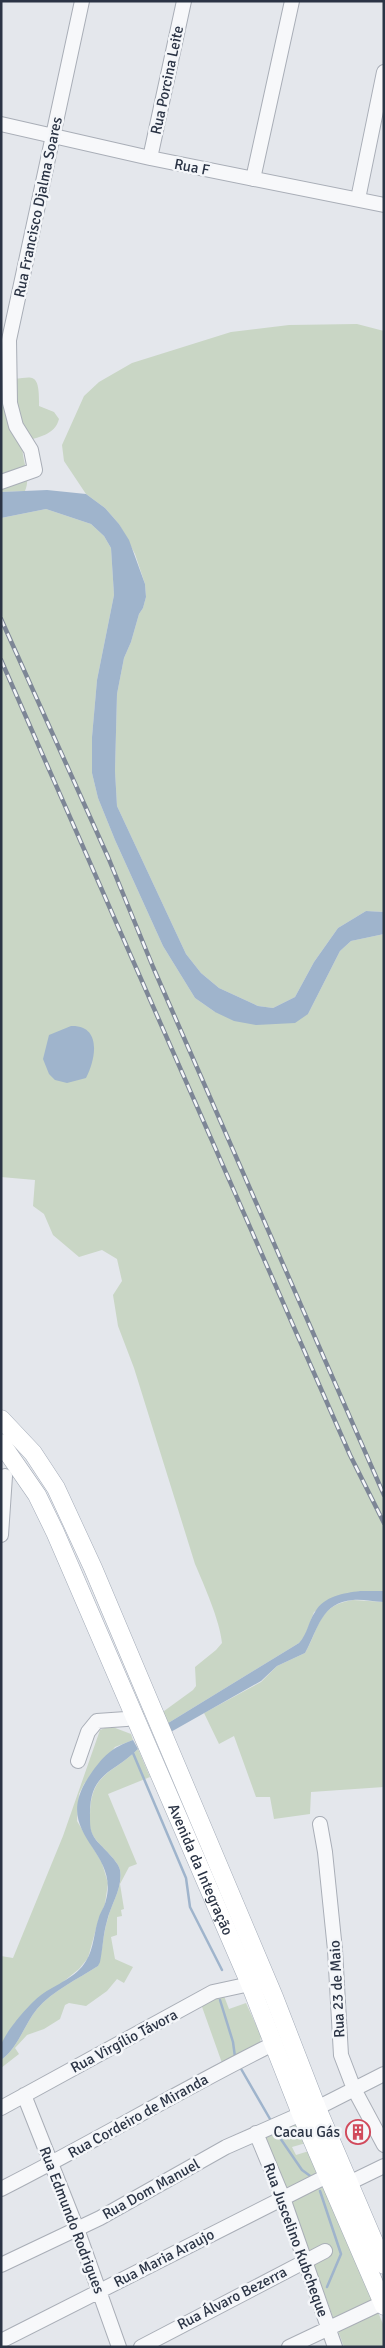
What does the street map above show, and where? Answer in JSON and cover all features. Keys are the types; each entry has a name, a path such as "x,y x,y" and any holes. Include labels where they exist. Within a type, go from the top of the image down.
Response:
{"main road":[{"name":"Avenida da Integração","path":"1,1419 33,1453 56,1488 93,1568 309,2111 327,2176 383,2304"},
{"name":"Avenida da Integração","path":"1,1443 37,1495 55,1532 100,1638 248,1958 250,1984 266,2000 275,2043 309,2111 349,2183 384,2265"}],"street":[{"name":"Rua Francisco Djalma Soares","path":"1,482 35,470 31,450 16,426 10,403 9,340 82,1"},
{"name":"Rua Porcina Leite","path":"150,158 184,1"},
{"path":"253,179 292,1"},
{"path":"358,199 384,72"},
{"name":"Rua F","path":"1,124 150,158 384,205"},
{"path":"1,1535 3,1476 22,1472"},
{"path":"78,1762 88,1732 97,1721 126,1719 136,1716"},
{"name":"Rua 23 de Maio","path":"320,1824 325,1852 335,1950 341,2055 354,2089 384,2144"},
{"name":"Rua Virgílio Távora","path":"1,2108 213,1992 250,1984"},
{"name":"Rua Cordeiro de Miranda","path":"1,2189 275,2043"},
{"name":"Rua Dom Manuel","path":"1,2265 77,2229 256,2133 309,2111 384,2074"},
{"name":"Rua Edmundo Rodrigues","path":"24,2095 77,2229 119,2347"},
{"name":"Rua Juscelino Kubcheque","path":"256,2133 283,2198 335,2347"},
{"path":"349,2183 384,2166"},
{"name":"Rua Maria Araujo","path":"1,2341 327,2176"},
{"name":"Rua Álvaro Bezerra","path":"141,2347 324,2251"},
{"path":"289,2347 383,2304"}],"green space":[{"path":"357,324 384,331 384,912 366,911 338,928 314,962 295,997 273,1008 258,1006 219,988 201,973 186,954 117,806 115,771 117,694 124,658 146,597 145,584 135,554 119,524 105,508 86,494 64,461 62,445 84,396 99,382 132,363 231,332 289,325"},
{"path":"1,376 34,379 39,392 39,406 54,412 59,419 54,429 50,432 23,442 23,455 27,473 25,491 1,492"},
{"path":"46,509 91,524 104,536 111,548 114,595 97,680 92,737 92,773 98,798 115,840 163,946 195,998 215,1012 308,1014 340,951 351,941 384,934 384,1591 360,1591 314,1612 305,1636 299,1643 165,1725 160,1714 193,1690 196,1686 195,1667 222,1643 215,1614 195,1564 134,1368 118,1326 113,1295 122,1281 117,1259 102,1250 79,1257 53,1235 44,1214 33,1206 35,1180 1,1177 1,518"},
{"path":"353,1600 384,1602 384,1787 311,1792 310,1814 274,1819 270,1797 256,1797 234,1736 219,1744 204,1713 261,1682 277,1666 305,1653 326,1612 342,1603"},
{"path":"110,1726 131,1734 133,1740 115,1747 84,1784 79,1794 77,1821 102,1863 108,1883 105,1904 99,1918 88,1958 1,2045 1,1956 13,1958 63,1836 100,1730"},
{"path":"138,1749 150,1777 108,1794 137,1864 129,1867 120,1884 124,1909 121,1910 122,1916 117,1917 117,1935 111,1937 115,1959 133,1967 124,1983 117,1979 107,1991 86,2006 69,2003 65,2005 60,2019 44,2029 27,2035 15,2048 19,2054 1,2068 1,2060 12,2049 37,2009 58,1991 98,1966 106,1924 119,1888 121,1876 117,1863 91,1832 91,1802 94,1790 105,1775"},
{"path":"224,1996 229,2009 246,2003 261,2036 260,2043 222,2063 201,2004 212,1998"},
{"path":"296,2123 306,2143 292,2147 296,2155 309,2151 319,2172 317,2175 286,2190 264,2136"},
{"path":"319,2183 325,2186 383,2324 384,2347 344,2347 291,2203 292,2199"}],"water":[{"path":"47,490 86,494 105,508 119,524 129,540 145,584 146,597 124,658 117,694 115,771 117,806 186,954 201,973 219,988 258,1006 273,1008 295,997 314,962 338,928 366,911 384,912 384,934 351,941 340,951 308,1014 295,1023 256,1025 234,1021 215,1012 195,998 163,946 115,840 98,798 92,773 92,737 97,680 114,595 111,548 104,536 91,524 46,509 1,518 1,492"},
{"path":"71,1026 81,1027 88,1031 94,1044 94,1053 86,1078 67,1083 55,1080 49,1074 43,1059 49,1035"},
{"path":"360,1591 384,1591 384,1602 353,1600 334,1606 327,1612 317,1627 305,1653 277,1666 261,1681 169,1733 165,1725 299,1643 313,1616 324,1602 341,1594"},
{"path":"133,1740 138,1749 104,1775 94,1790 91,1802 90,1823 93,1834 96,1840 117,1863 120,1870 120,1883 106,1926 100,1962 98,1966 58,1991 43,2003 32,2015 12,2049 1,2060 1,2045 18,2018 41,1995 77,1972 89,1956 105,1902 108,1882 104,1867 81,1827 77,1812 79,1795 99,1763 113,1750"}],"waterway":[{"path":"133,1753 186,1878 190,1907 222,1970"},
{"path":"220,2000 233,2042 235,2057"},
{"path":"240,2067 270,2119"},
{"path":"278,2135 302,2170 313,2178"},
{"path":"320,2191 341,2254 327,2287"}],"railway":[{"path":"1,619 108,857 153,967 384,1495"},
{"path":"1,660 350,1455 384,1523"}],"place":[{"name":"Cacau Gás","path":"358,2132"}]}
